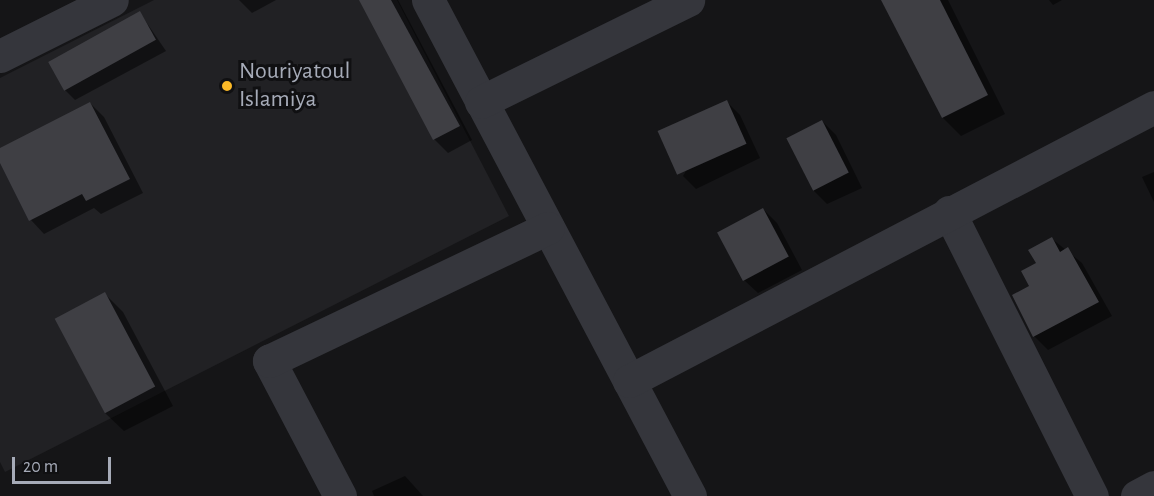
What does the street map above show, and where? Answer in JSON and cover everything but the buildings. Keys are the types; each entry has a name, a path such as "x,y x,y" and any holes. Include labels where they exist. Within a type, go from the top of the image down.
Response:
{"street":[{"path":"0,56 77,8 112,0"},
{"path":"428,0 690,496"},
{"path":"481,102 688,0"},
{"path":"629,381 1154,107"},
{"path":"949,212 1092,496"},
{"path":"340,496 268,361 548,228"},
{"path":"1137,496 1154,487"}],"shaded area":[{"path":"154,0 397,0 509,216 5,472 0,462 0,78"}],"place":[{"name":"Nouriyatoul Islamiya","path":"227,86"}]}
